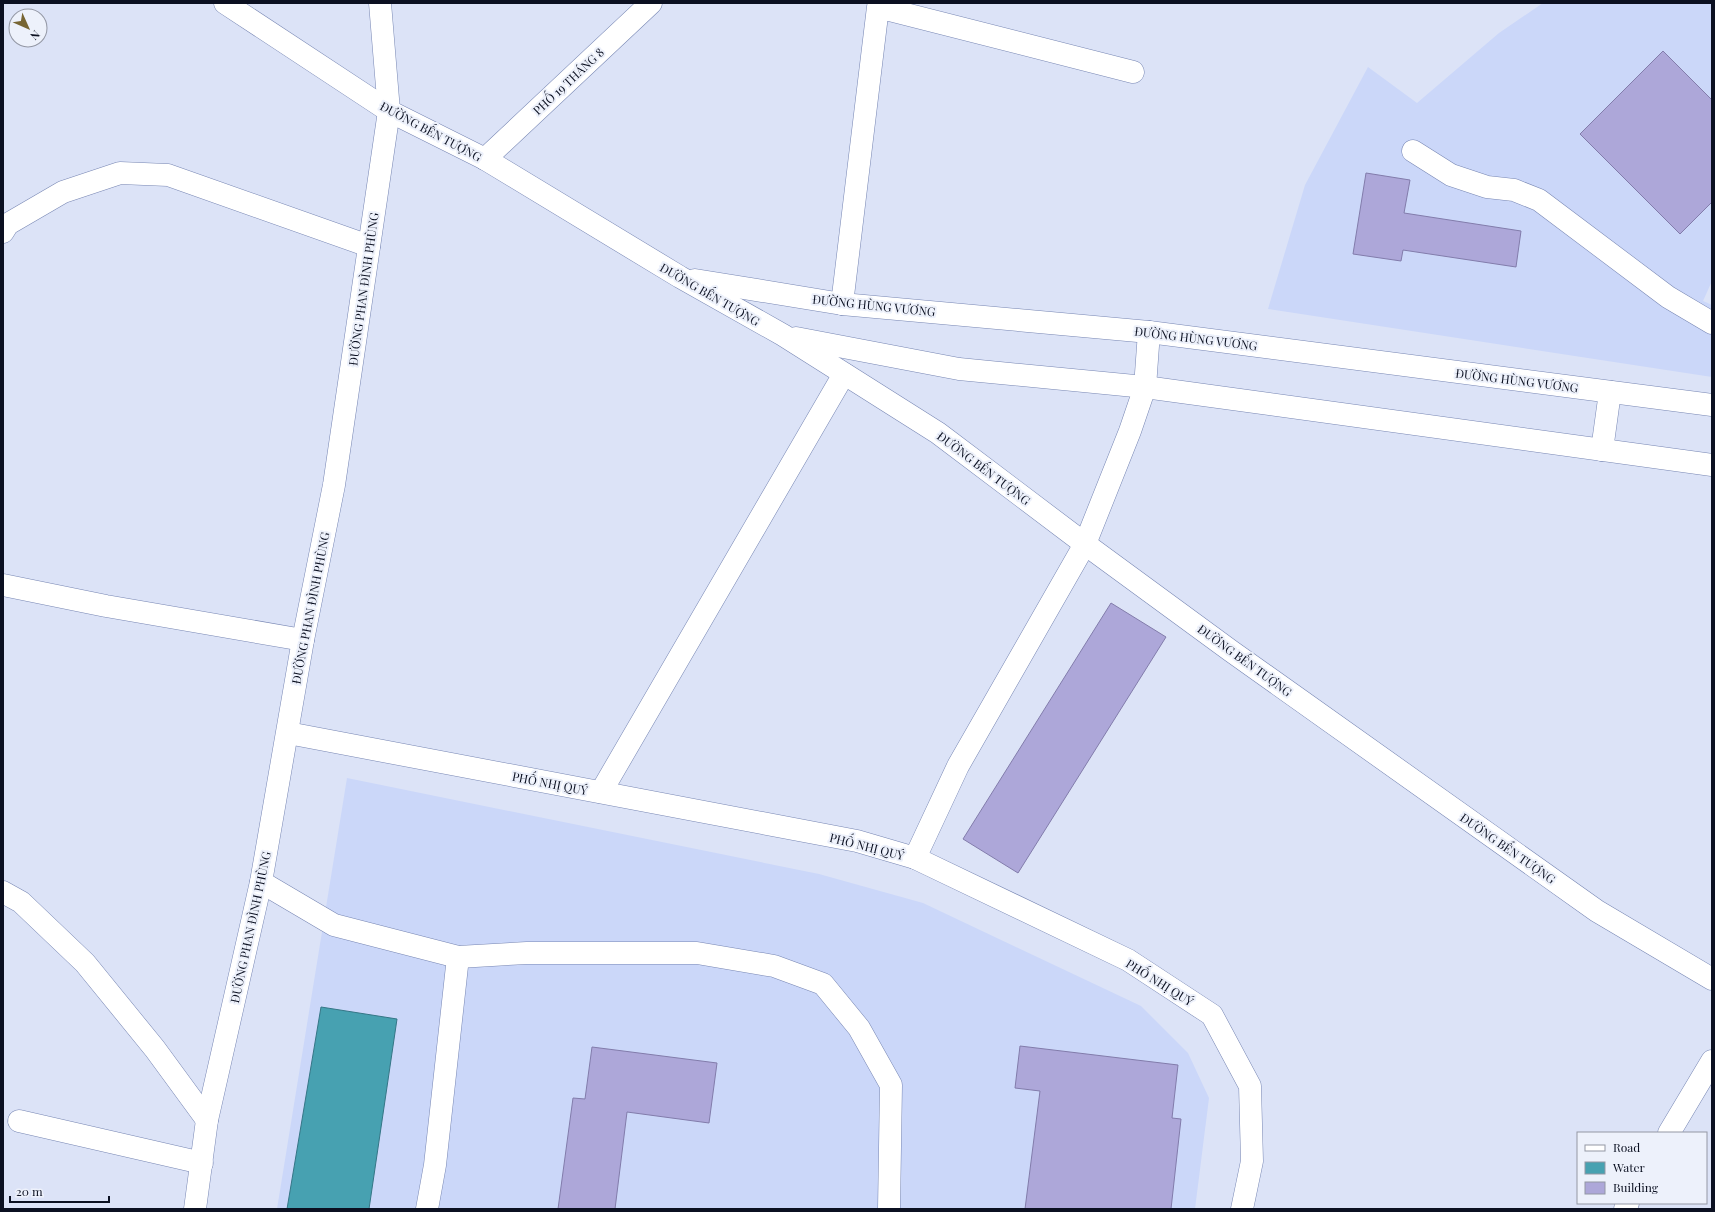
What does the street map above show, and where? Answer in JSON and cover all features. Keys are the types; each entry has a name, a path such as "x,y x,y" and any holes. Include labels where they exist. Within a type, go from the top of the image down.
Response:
{"street":[{"name":"ĐƯỜNG BẾN TƯỢNG","path":"225,3 389,111 485,159 680,277 783,335 938,433 1085,544 1238,655 1597,911 1712,979"},
{"name":"ĐƯỜNG PHAN ĐÌNH PHÙNG","path":"195,1209 208,1120 261,882 303,640 334,485 389,111 380,3"},
{"name":"PHỐ 19 THÁNG 8","path":"485,159 650,3"},
{"path":"842,304 878,7 1133,72"},
{"path":"1413,151 1451,175 1487,187 1514,190 1539,200 1668,297 1712,323"},
{"path":"3,232 8,224 63,192 120,173 168,175 369,246"},
{"name":"ĐƯỜNG HÙNG VƯƠNG","path":"680,277 842,304 1149,332 1712,405"},
{"path":"915,858 958,766 1085,544 1130,431 1145,388 1149,332"},
{"path":"783,335 959,369 1145,388 1712,465"},
{"path":"601,792 844,374"},
{"path":"1602,450 1610,392"},
{"path":"3,585 106,606 303,640"},
{"name":"PHỐ NHỊ QUÝ","path":"288,733 857,842 915,858 1128,960 1212,1015 1250,1086 1252,1161 1242,1209"},
{"path":"261,882 334,925 458,957 527,953 697,953 774,966 823,984 859,1028 891,1085 889,1209"},
{"path":"3,892 21,902 85,963 155,1049 208,1120"},
{"path":"427,1209 435,1165 458,957"},
{"path":"1670,1132 1712,1061"},
{"path":"19,1121 202,1163"}],"shaded area":[{"path":"1543,3 1712,3 1712,281 1703,301 1712,305 1712,377 1268,309 1305,185 1368,67 1417,103 1499,33"},
{"path":"347,778 819,874 923,903 1141,1006 1188,1053 1209,1098 1195,1209 277,1209"}],"water":[{"path":"321,1007 397,1019 369,1209 287,1209"}],"building":[{"path":"1663,51 1712,100 1712,202 1680,234 1580,134"},
{"path":"1366,173 1410,180 1404,213 1521,231 1516,267 1403,250 1401,261 1353,254"},
{"path":"1111,603 1166,637 1018,873 963,839"},
{"path":"1020,1046 1178,1065 1172,1118 1181,1119 1171,1209 1025,1209 1040,1091 1015,1088"},
{"path":"592,1047 717,1063 709,1123 627,1112 615,1209 558,1209 573,1098 585,1099"}]}
